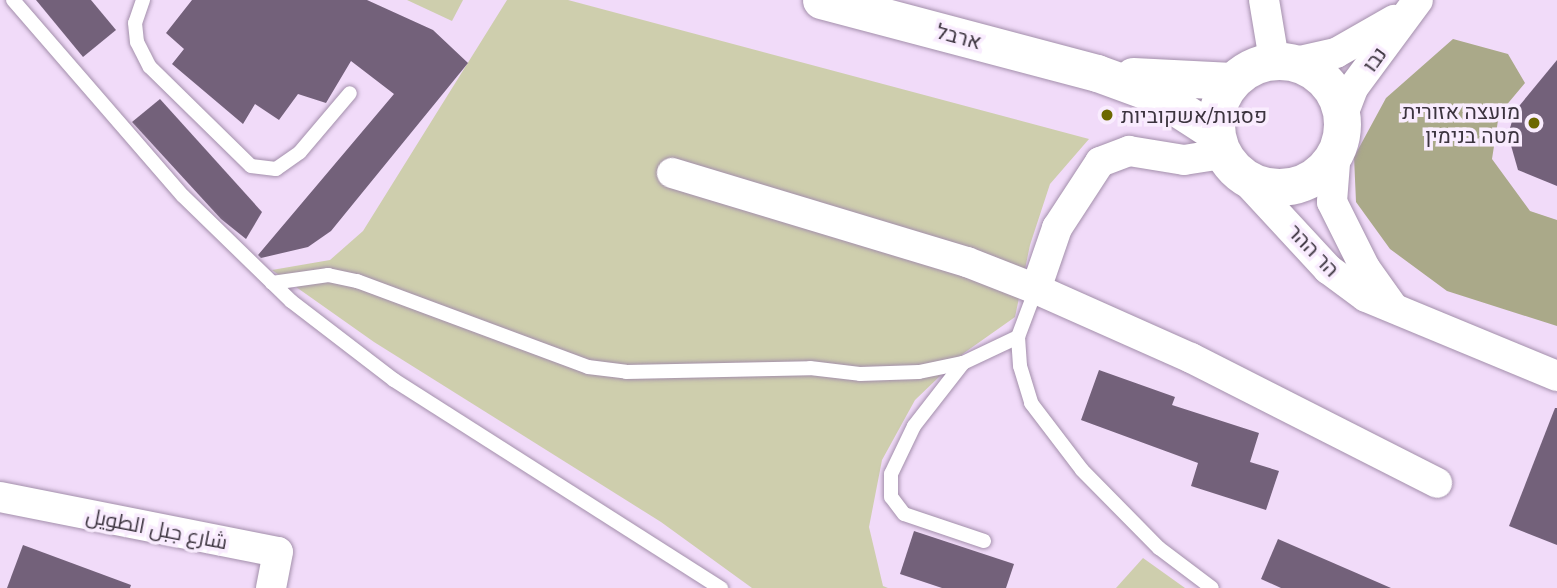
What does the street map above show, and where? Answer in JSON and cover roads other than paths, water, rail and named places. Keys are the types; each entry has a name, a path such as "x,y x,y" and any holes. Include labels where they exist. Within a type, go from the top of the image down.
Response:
{"street":[{"name":"ארבל","path":"821,0 1097,73 1157,95 1227,154"},
{"path":"1265,0 1285,61"},
{"name":"נבו","path":"1285,61 1336,53 1369,38 1416,3"},
{"name":"נבו","path":"1339,134 1353,88 1416,3"},
{"path":"1285,61 1331,87 1339,134 1324,168 1295,185 1262,185 1227,154 1220,99 1232,81 1259,63 1285,61"},
{"name":"ארבל","path":"1097,73 1232,81"},
{"name":"הר ההר","path":"1339,134 1332,202 1365,268 1396,312"},
{"path":"1036,289 1057,228 1100,162 1129,151 1184,160 1227,154"},
{"name":"הר ההר","path":"1227,154 1328,269 1396,312 1557,376"},
{"path":"672,173 967,262 1036,289 1191,358 1437,483"},
{"name":"شارع جبل الطويل","path":"0,498 278,551 271,588"}],"lane":[{"path":"13,0 183,196 272,282 405,387 721,588"},
{"path":"143,0 135,23 137,42 150,67 251,166 276,169 300,152 351,93"},
{"path":"272,282 328,275 357,281 588,367 614,370 810,368 860,374 919,372 963,363 1018,337"},
{"path":"1036,289 1018,337 1020,366 1031,403 1082,470 1159,548 1212,588"},
{"path":"963,363 914,426 891,474 891,497 904,514 984,541"}],"place":[{"name":"פסגות/אשקוביות","path":"1107,115"},
{"name":"מועצה אזורית מטה בנימין","path":"1534,123"}]}
